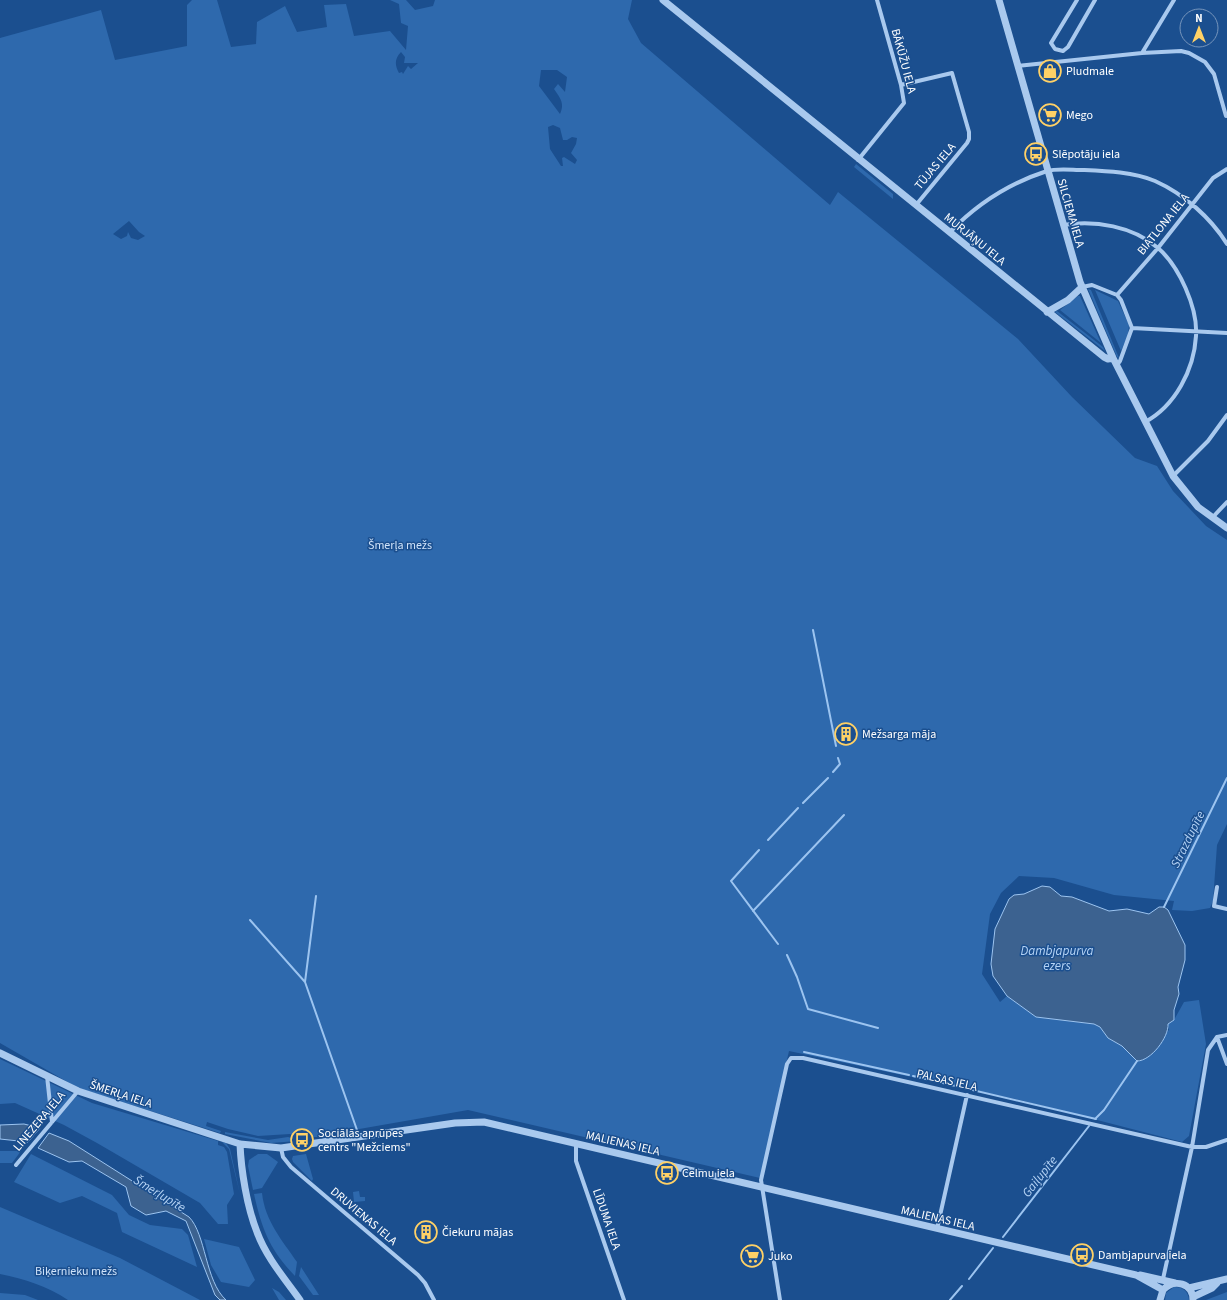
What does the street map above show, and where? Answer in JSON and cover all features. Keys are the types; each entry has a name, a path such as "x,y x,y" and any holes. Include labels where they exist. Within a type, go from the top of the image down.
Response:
{"street":[{"name":"MURJĀŅU IELA","path":"663,0 858,160 1047,312 1104,357 1108,359 1113,358"},
{"name":"BĀKŪŽU IELA","path":"858,160 904,103 901,85 877,0"},
{"name":"SILCIEMA IELA","path":"999,0 1082,287 1113,358"},
{"path":"1063,52 1055,49 1051,43 1077,0"},
{"path":"1063,61 1063,52 1068,47 1095,0"},
{"path":"1142,53 1174,0"},
{"path":"1017,66 1142,53 1189,53 1205,62 1214,74 1226,116"},
{"name":"TŪJAS IELA","path":"901,85 952,73 969,139 916,206"},
{"name":"BIATLONA IELA","path":"1117,295 1158,248 1213,178 1227,169"},
{"path":"949,233 996,194 1048,171 1097,170 1136,176 1155,181 1192,204 1219,231 1227,244"},
{"path":"1063,225 1088,223 1113,226 1137,236 1158,248 1165,254 1184,285 1192,308 1195,331 1192,353 1183,382 1168,404 1145,422"},
{"path":"1047,312 1068,300 1082,287 1092,285 1117,295 1121,300 1132,328 1120,361 1116,365"},
{"path":"1132,328 1227,333"},
{"path":"1113,358 1173,476 1194,503 1212,519 1227,528"},
{"path":"1173,476 1208,441 1227,415"},
{"path":"1212,519 1227,502"},
{"path":"1216,887 1214,906 1227,909"},
{"path":"1163,1279 1192,1147 1208,1050 1217,1037 1227,1035"},
{"path":"1217,1037 1227,1064"},
{"name":"ŠMERĻA IELA","path":"0,1053 78,1091 240,1144"},
{"name":"PALSAS IELA","path":"762,1187 761,1180 788,1064 791,1058 803,1058 1192,1147 1206,1147 1227,1140"},
{"path":"47,1076 52,1122"},
{"name":"LINEZERA IELA","path":"16,1165 78,1091"},
{"path":"937,1229 967,1095"},
{"name":"MALIENAS IELA","path":"240,1144 281,1148 465,1122 484,1122 1136,1275 1163,1290"},
{"name":"LĪDUMA IELA","path":"576,1143 576,1161 624,1300"},
{"path":"240,1144 241,1163 256,1232 271,1259 300,1300"},
{"name":"DRUVIENAS IELA","path":"281,1148 283,1157 291,1167 418,1275 425,1283 434,1300"},
{"path":"762,1187 780,1300"},
{"name":"MALIENAS IELA","path":"1136,1275 1143,1274 1183,1284 1189,1288"},
{"path":"1216,1282 1212,1288 1193,1298 1189,1288 1209,1282 1227,1279"},
{"path":"1160,1300 1163,1290 1175,1283"}],"green space":[{"name":"Šmerļa mežs","path":"192,0 217,0 231,47 256,44 257,22 285,6 297,32 327,27 324,5 346,4 354,36 390,31 406,50 408,26 401,23 399,4 390,0 406,0 415,10 433,6 435,0 632,0 628,19 641,43 830,205 838,192 1018,339 1072,397 1135,458 1157,466 1173,491 1206,526 1227,540 1227,824 1217,845 1213,901 1210,908 1192,911 1172,910 1174,901 1114,895 1054,878 1019,876 1001,893 990,914 982,974 1000,1002 1007,996 1036,1017 1094,1024 1100,1027 1108,1038 1122,1046 1137,1061 1169,1030 1168,1024 1174,1020 1184,1002 1199,1000 1206,1044 1189,1136 1182,1142 1020,1100 789,1051 760,1178 468,1110 325,1135 325,1137 311,1137 311,1135 302,1136 302,1139 290,1134 258,1136 207,1122 206,1126 221,1131 220,1133 78,1088 0,1043 0,38 101,10 115,60 187,46 187,5","holes":["401,52 405,57 404,63 418,63 411,69 408,66 403,74 402,72 399,73 396,62 397,57","541,70 557,70 567,77 565,92 558,84 554,89 562,104 560,114 539,86","553,125 560,128 563,140 567,140 572,137 577,138 576,144 571,153 577,160 575,164 564,157 562,158 563,166 561,166 550,149 548,127","129,221 145,236 138,240 131,238 128,232 127,236 121,239 113,234"]},
{"path":"856,164 893,194 893,199 854,167"},
{"path":"1088,289 1091,290 1119,358 1117,357"},
{"path":"1095,290 1118,301 1129,325 1128,335 1121,351"},
{"path":"1080,296 1101,343 1060,310"},
{"path":"1057,311 1103,347 1105,351 1055,312"},
{"path":"0,1059 92,1103 218,1141 218,1145 224,1147 227,1152 234,1194 227,1205 228,1224 218,1224 200,1203 64,1125 15,1103 0,1104"},
{"path":"225,1132 268,1140 288,1137 297,1141 271,1143 225,1134"},
{"path":"222,1142 226,1143 230,1149 240,1194 229,1149"},
{"path":"0,1151 21,1151 12,1163 0,1163"},
{"path":"31,1154 112,1195 129,1215 150,1225 182,1229 188,1235 197,1267 122,1232 117,1213 82,1196 60,1203 14,1182"},
{"path":"258,1154 267,1154 278,1162 262,1188 253,1190 248,1166 249,1160"},
{"path":"306,1154 313,1179 312,1181 293,1162 292,1159 293,1156"},
{"path":"359,1191 360,1197 365,1197 365,1201 354,1202 353,1192"},
{"path":"262,1193 270,1221 297,1262 295,1276 273,1248 264,1229 254,1194"},
{"name":"Biķernieku mežs","path":"0,1207 120,1258 200,1300 68,1300 36,1284 0,1274"},
{"path":"204,1239 239,1247 255,1280 249,1287 221,1282 211,1265"},
{"path":"301,1267 319,1295 313,1295 299,1276"},
{"path":"1174,1287 1184,1290 1188,1294 1189,1300 1165,1300 1166,1293"},
{"path":"272,1288 279,1292 286,1300 279,1300"},
{"path":"1227,1292 1227,1300 1206,1300"},
{"path":"0,1293 25,1295 38,1300 0,1300"}],"water":[{"name":"Dambjapurva ezers","path":"1042,886 1050,887 1061,896 1072,897 1109,911 1127,909 1149,914 1159,907 1164,907 1168,910 1185,945 1185,960 1178,987 1179,994 1174,1010 1174,1020 1168,1024 1166,1035 1158,1047 1148,1057 1137,1061 1122,1046 1108,1038 1100,1027 1094,1024 1036,1017 1007,996 993,976 991,964 995,929 1009,899 1014,895 1024,894"},
{"path":"24,1124 40,1128 28,1142 0,1139 0,1125"},
{"path":"49,1133 69,1141 189,1217 199,1234 214,1281 219,1292 226,1300 220,1300 215,1295 186,1221 166,1211 146,1215 131,1206 126,1187 82,1161 69,1162 38,1148"}],"waterway":[{"path":"813,630 836,746"},
{"path":"833,772 840,764 838,758"},
{"path":"803,803 828,778"},
{"name":"Strazdupīte","path":"1164,907 1227,778"},
{"path":"768,840 798,808"},
{"path":"753,911 844,815"},
{"path":"759,850 731,881 778,944"},
{"path":"316,896 305,982 357,1130"},
{"path":"250,920 305,982"},
{"path":"787,955 797,977 808,1009 878,1028"},
{"path":"804,1052 909,1075"},
{"name":"Gaiļupīte","path":"1095,1119 1104,1110 1137,1061"},
{"path":"913,1076 1096,1119"},
{"name":"Gaiļupīte","path":"1003,1237 1089,1126"},
{"name":"Gaiļupīte","path":"969,1279 993,1248"},
{"name":"Gaiļupīte","path":"950,1300 962,1286"}],"place":[{"name":"Pludmale","path":"1050,71"},
{"name":"Mego","path":"1050,115"},
{"name":"Slēpotāju iela","path":"1036,154"},
{"name":"Mežsarga māja","path":"846,734"},
{"name":"Sociālās aprūpes centrs \"Mežciems\"","path":"302,1140"},
{"name":"Celmu iela","path":"667,1173"},
{"name":"Čiekuru mājas","path":"426,1232"},
{"name":"Dambjapurva iela","path":"1082,1255"},
{"name":"Juko","path":"752,1256"}],"water label":[{"name":"Šmerļupīte","path":"160,1193"}]}
